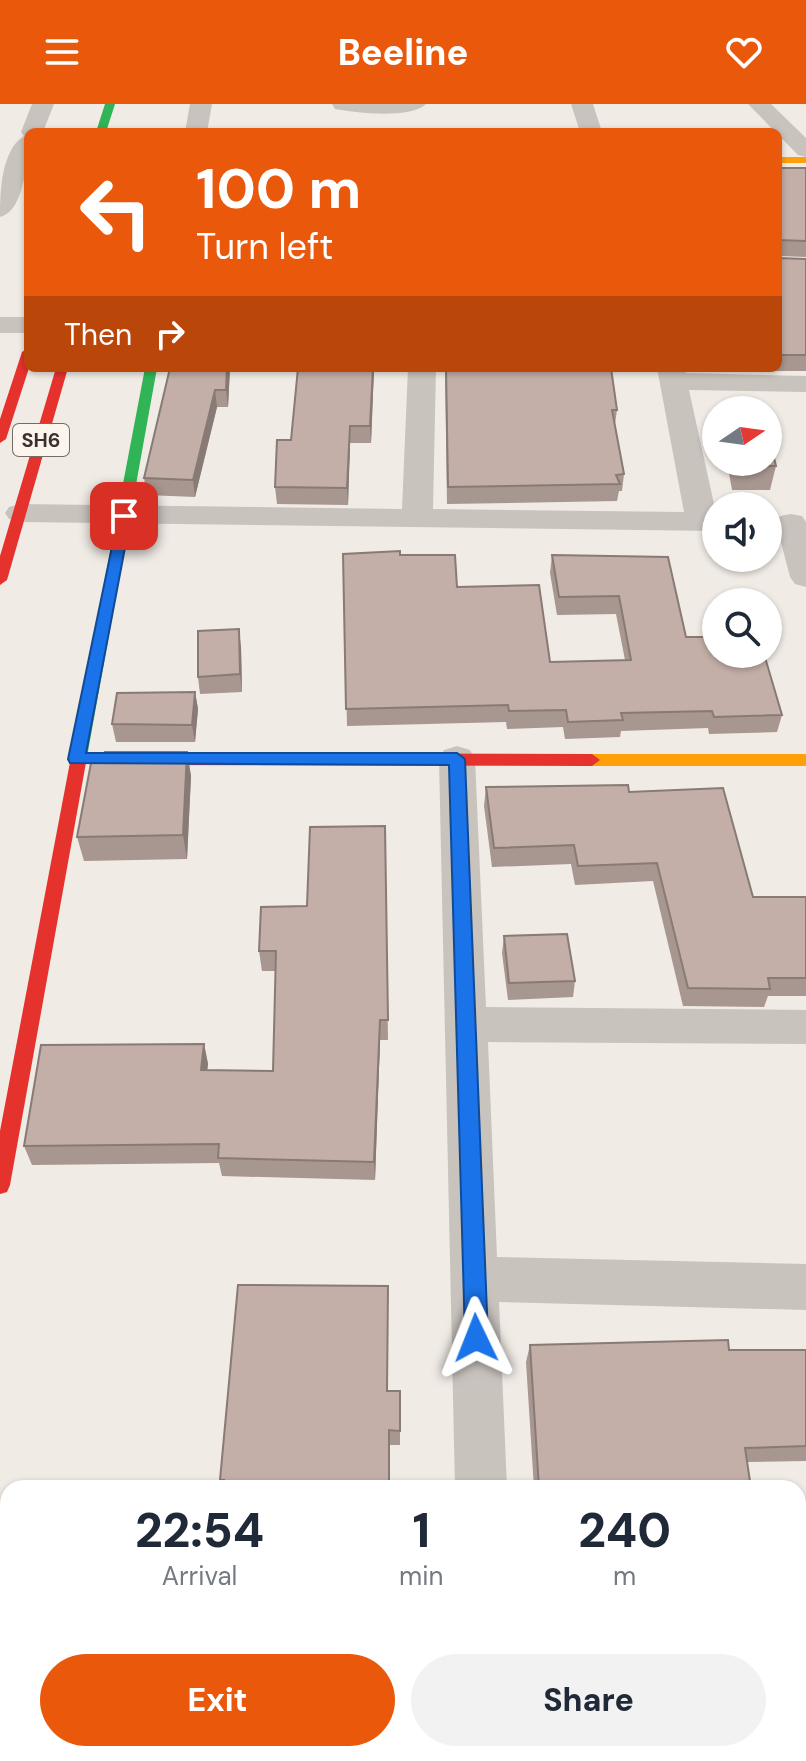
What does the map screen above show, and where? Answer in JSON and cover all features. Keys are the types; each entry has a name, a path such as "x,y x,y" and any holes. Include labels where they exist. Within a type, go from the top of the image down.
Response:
{"street":[{"path":"34,128 43,104"},
{"path":"102,128 110,104"},
{"path":"197,128 201,104"},
{"path":"343,104 364,108 415,104"},
{"path":"582,104 590,128"},
{"path":"765,110 792,105"},
{"path":"765,110 806,150"},
{"path":"0,210 24,152"},
{"path":"782,160 806,160"},
{"path":"0,325 24,325"},
{"name":"SH6","path":"0,439 24,364"},
{"name":"SH6","path":"0,580 61,372"},
{"path":"0,1185 92,759 124,516 150,372"},
{"path":"417,519 422,372"},
{"path":"702,497 673,375 806,384"},
{"path":"20,513 702,522"},
{"path":"788,523 806,577"},
{"path":"92,759 806,760"},
{"path":"457,759 481,1480"},
{"path":"466,1024 806,1027"},
{"path":"475,1279 806,1287"}],"building":[{"path":"782,168 806,168 806,241 782,240"},
{"path":"782,258 806,259 806,355 782,355"},
{"path":"169,372 227,372 226,390 215,390 193,480 144,478"},
{"path":"298,372 373,372 370,426 350,426 347,488 275,487 277,440 291,440"},
{"path":"446,372 612,372 617,410 612,410 624,474 616,475 620,484 448,487"},
{"path":"400,551 400,555 455,555 457,587 539,585 550,662 631,660 619,596 559,597 552,555 668,557 686,637 702,637 702,668 768,668 782,715 714,717 712,711 621,713 623,720 568,722 566,710 509,711 508,705 346,709 343,554"},
{"path":"239,629 240,674 198,677 198,631"},
{"path":"195,692 192,725 112,724 117,693"},
{"path":"105,752 187,752 183,835 77,837 91,763 104,763"},
{"path":"628,785 629,792 723,788 753,897 806,897 806,978 768,978 770,989 688,988 657,863 578,866 574,845 494,848 486,787"},
{"path":"385,826 388,1020 380,1020 374,1162 218,1158 219,1144 24,1146 41,1045 204,1044 201,1070 273,1071 276,951 259,951 261,907 307,906 310,827"},
{"path":"567,934 575,981 509,983 504,936"},
{"path":"238,1285 388,1286 387,1391 400,1391 400,1431 389,1430 389,1480 220,1480"},
{"path":"728,1340 729,1350 806,1350 806,1446 745,1448 750,1480 538,1480 530,1345"}],"traffic: fast":[{"path":"102,128 110,104"},
{"path":"79,757 150,372"}],"traffic: slow":[{"path":"782,160 806,160"},
{"path":"592,760 806,760"}],"traffic: jam":[{"path":"0,439 24,364"},
{"path":"0,580 61,372"},
{"path":"0,1185 79,757"},
{"path":"127,759 592,760"}],"route":[{"path":"124,516 76,759 457,759 476,1338"}]}
